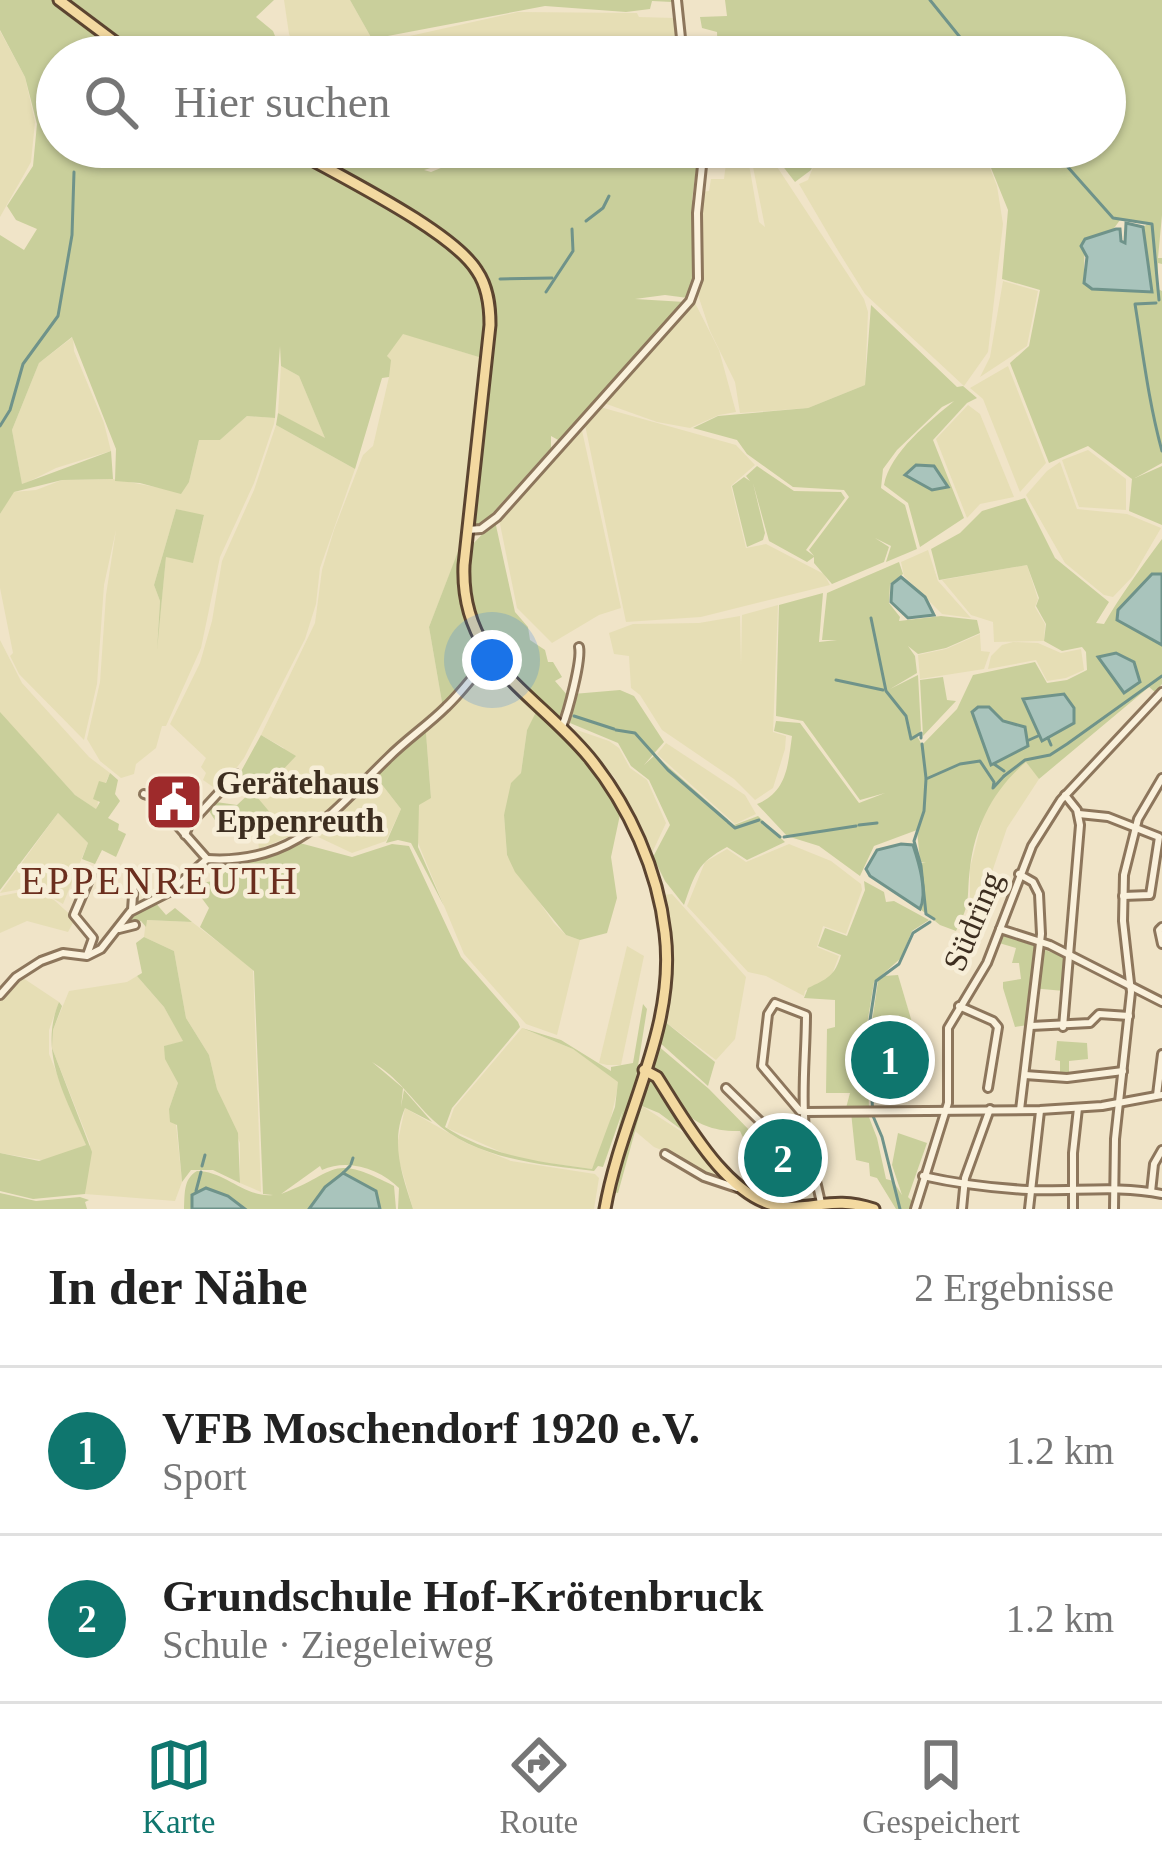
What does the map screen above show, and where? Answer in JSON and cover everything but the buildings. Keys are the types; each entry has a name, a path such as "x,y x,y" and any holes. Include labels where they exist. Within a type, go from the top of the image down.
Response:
{"main road":[{"path":"59,0 107,36"},
{"path":"325,168 446,238 468,258 482,280 490,325 467,530 465,593 472,624 489,657 591,759 634,827 651,869 662,913 666,987 605,1209"},
{"path":"644,1070 657,1077 692,1131 741,1188 773,1206 821,1203 874,1209"}],"street":[{"path":"677,0 681,36"},
{"path":"467,530 481,529 496,517 690,301 698,279 702,168"},
{"path":"562,727 582,661 579,647"},
{"path":"0,994 16,977 52,956 87,956 101,950 132,910 171,891 207,859 236,860 262,852 324,823 394,752 445,709 489,657"},
{"name":"Südring","path":"915,1209 950,1087 946,1042 959,1006 987,963 1019,874 1049,814 1160,698"},
{"path":"184,835 236,774"},
{"path":"1114,1209 1131,988 1123,896 1135,830 1143,806 1162,778"},
{"path":"144,794 176,810 176,825 207,859"},
{"path":"1063,1027 1079,814 1065,795"},
{"path":"1079,814 1108,818 1159,837 1151,893 1123,896"},
{"path":"87,956 93,938 74,915 92,874"},
{"path":"1019,874 1033,881 1039,894 1040,942 1020,1110"},
{"path":"132,910 134,881"},
{"path":"116,930 135,925"},
{"path":"1161,927 1162,944"},
{"path":"1000,929 1040,942 1162,1002"},
{"path":"821,1203 807,1139 805,1112 806,1015 780,1002 771,1005 762,1066 805,1112 1040,1110 1119,1103 1159,1095 1162,1054"},
{"path":"959,1006 997,1025 988,1088"},
{"path":"1031,1026 1090,1023 1099,1014 1130,1016"},
{"path":"1025,1075 1067,1078 1123,1071"},
{"path":"726,1088 774,1135 807,1139"},
{"path":"1073,1209 1078,1108"},
{"path":"962,1209 964,1185 990,1109"},
{"path":"1029,1209 1040,1110"},
{"path":"1151,1192 1154,1165 1162,1150"},
{"path":"665,1154 704,1177 741,1188"},
{"path":"923,1176 964,1185 1030,1190 1114,1188 1162,1194"}],"shaded area":[{"path":"284,0 350,0 370,36 290,36"},
{"path":"518,12 675,18 676,36 410,36"},
{"path":"0,31 25,77 35,122 31,162 0,217"},
{"path":"725,168 750,168 759,222 765,227 753,168 778,168 864,299 868,312 865,385 808,408 740,413 735,382 698,295 702,192 709,191 711,179 724,179"},
{"path":"813,168 990,168 1003,224 988,352 964,386 865,294 799,184 808,180"},
{"path":"1003,281 1038,291 1027,346 980,377 990,357"},
{"path":"694,301 719,350 736,412 690,428 601,402"},
{"path":"402,333 482,358 461,545 429,627 443,708 326,815 301,832 259,849 257,831 273,816 257,798 284,748 261,735 315,623 322,570 334,530 363,455 373,446 389,377 387,356"},
{"path":"73,337 111,451 56,468 22,485 12,430 39,363"},
{"path":"281,366 299,376 326,440 278,413"},
{"path":"1008,366 1046,463 1020,492 983,399 970,388"},
{"path":"968,405 980,414 1014,497 980,504 967,518 936,439"},
{"path":"600,407 736,445 755,465 731,486 746,548 766,544 824,574 830,585 701,617 626,622 585,425"},
{"path":"247,416 275,418 254,483 220,557 201,648 156,748 136,764 134,774 121,778 100,761 87,739 100,682 116,530 104,585 97,684 84,740 19,674 10,656 0,588 0,514 13,492 62,480 113,479 166,489 189,482 199,440 220,440","holes":["176,509 204,516 193,562 166,556 157,648 160,601 154,585"]},
{"path":"276,425 355,469 320,568 305,639 244,758 219,791 203,780 206,773 201,767 206,758 170,724 200,663 222,561"},
{"path":"581,426 621,608 599,615 552,643 517,608 499,519"},
{"path":"1088,450 1126,479 1126,510 1079,507 1062,460"},
{"path":"1060,462 1077,509 1127,514 1161,528 1133,576 1113,597 1065,563 1026,495"},
{"path":"928,550 938,581 971,618 942,614 904,576 901,562"},
{"path":"1027,565 1038,599 1035,607 1045,624 1044,641 994,642 993,622 971,615 942,580"},
{"path":"778,605 773,732 786,736 785,749 773,788 755,800 734,779 662,730 631,688 629,656 614,654 609,633 633,624 699,623 740,616 741,665 742,615"},
{"path":"980,634 981,651 990,652 984,669 920,679 918,655"},
{"path":"0,640 22,683 89,757 110,773 105,784 100,782 97,810 75,795 0,713"},
{"path":"1013,642 1038,643 1061,653 1081,649 1084,670 1047,681 1036,660 988,669 991,656"},
{"path":"488,664 538,710 527,730 521,773 510,788 504,815 507,856 554,923 580,940 557,1035 526,1024 464,954 416,838 419,804 431,797 426,733"},
{"path":"571,728 609,741 630,768 647,780 666,823 651,855 615,778"},
{"path":"666,743 745,795 756,814 735,824 657,754"},
{"path":"1027,761 1039,779 1007,828 976,919 970,904 970,868 983,816 1005,779"},
{"path":"375,776 401,809 386,841 352,853 316,836"},
{"path":"58,813 88,843 63,904 33,887 0,893"},
{"path":"789,844 831,861 861,884 862,890 846,934 823,926 817,947 839,956 831,977 804,996 748,972 687,906 705,862 727,849 746,862"},
{"path":"31,890 54,900 75,919 68,932 27,921 0,933 0,896"},
{"path":"672,894 746,977 735,1039 716,1060 664,1021 669,941 664,895"},
{"path":"146,920 192,922 253,969 261,1192 240,1183 240,1143 217,1089 209,1055 186,1018 174,951 144,937"},
{"path":"627,946 644,956 621,1065 607,1065 599,1063"},
{"path":"20,976 59,1002 49,1030 49,1054 86,1145 47,1161 0,1153 0,996"},
{"path":"137,976 164,1007 184,1041 165,1046 178,1083 169,1109 176,1124 182,1182 175,1201 85,1194 90,1144 52,1048 53,1030 69,991 127,982"},
{"path":"522,1028 573,1049 619,1082 608,1131 592,1169 517,1159 447,1128 454,1108"},
{"path":"642,1106 696,1141 734,1185 699,1172 635,1131"},
{"path":"405,1108 468,1144 511,1161 595,1174 599,1178 594,1209 413,1209 396,1150"}],"green space":[{"path":"0,0 55,0 104,36 36,36 36,120 25,77 0,30"},
{"path":"63,0 274,0 256,17 275,36 112,36"},
{"path":"350,0 672,0 652,1 650,9 626,12 545,6 370,36"},
{"path":"725,0 1162,0 1158,258 1162,264 1158,263 1158,289 1162,291 1162,463 1135,478 1162,466 1162,525 1129,511 1132,479 1088,446 1049,463 1010,363 1029,346 1040,290 1002,279 1008,210 991,168 1126,168 1126,36 717,36 702,28 700,17 727,16","holes":["1120,220 1149,223 1143,227 1152,292 1092,289 1084,268 1085,239 1112,231"]},
{"path":"36,134 36,168 322,168 445,239 476,270 487,302 482,358 403,334 387,356 391,360 389,377 382,378 355,469 276,425 278,413 325,438 299,376 281,366 280,346 275,418 247,416 220,440 199,440 189,482 181,494 115,481 116,449 72,337 39,363 12,430 22,484 111,451 113,479 62,480 14,492 0,514 0,235 24,250 37,229 16,220 7,206 33,166"},
{"path":"334,168 430,168 424,170 431,172 441,168 696,168 692,292 688,298 635,299 685,302 560,441 551,436 551,448 480,527 472,525 495,306 474,258 443,230"},
{"path":"784,168 812,168 811,170 795,182"},
{"path":"871,305 957,387 963,386 977,398 933,440 964,518 920,547 908,503 884,485 902,449 954,401 897,450 883,469 881,488 905,505 917,549 886,562 891,546 875,538 889,547 884,562 832,584 814,557 807,562 769,541 753,483 765,533 763,540 747,547 732,486 744,477 750,481 746,476 757,466 794,491 841,492 845,498 806,550 814,556 809,550 849,497 844,490 793,487 747,454 737,440 693,428 718,416 808,408 865,385"},
{"path":"1025,498 1055,558 1109,602 1096,623 1104,624 1162,539 1162,574 1152,575 1117,620 1162,645 1162,684 1155,692 1149,687 1039,779 1026,762 1004,784 976,837 966,906 956,931 920,909 924,901 919,863 926,863 920,862 917,830 874,846 860,876 819,846 787,836 757,804 775,792 787,767 792,736 774,731 776,721 800,723 859,803 885,793 860,800 803,721 776,716 779,605 823,593 819,642 837,640 822,640 827,593 899,562 903,574 890,584 889,603 899,621 941,616 977,620 980,633 946,648 918,654 908,646 917,673 890,689 918,675 921,730 917,736 922,745 957,709 973,675 1035,662 1047,683 1087,670 1082,647 1062,651 1044,641 1046,624 1036,606 1039,598 1027,565 939,580 931,549 960,533 982,511"},
{"path":"176,509 204,515 193,563 166,557 157,650 160,601 154,585"},
{"path":"495,521 515,612 528,627 530,640 545,650 548,662 553,662 562,677 555,681 568,696 563,720 497,660 473,611 468,549"},
{"path":"459,549 464,549 462,581 486,655 443,708 429,627"},
{"path":"488,663 573,743 621,810 611,857 617,898 607,933 580,940 566,935 515,872 507,855 504,815 511,783 521,773 527,730 537,710 490,665 426,733 431,798 419,805 418,847 444,906 411,843 386,843 401,809 376,777 305,840"},
{"path":"943,677 947,700 956,701 923,736 920,680"},
{"path":"620,690 634,696 664,742 644,765 655,755 734,825 758,816 785,842 747,860 727,847 717,853 698,870 684,905 653,857 670,825 649,780 631,766 618,743 570,723 573,694"},
{"path":"0,712 75,795 96,809 100,802 93,799 99,781 106,783 110,773 118,780 115,794 120,801 108,818 126,834 116,857 102,850 95,864 82,859 88,843 58,813 0,890"},
{"path":"261,735 296,756 257,797 273,816 257,831 222,831 209,811 216,802 237,805 252,791 239,775"},
{"path":"296,842 352,857 392,844 409,846 461,957 520,1027 452,1108 445,1127 480,1145 592,1169 615,1107 618,1082 573,1049 522,1028 561,1040 611,1071 611,1067 633,1063 643,1004 647,1009 634,1091 606,1180 602,1209 597,1209 623,1110 603,1167 594,1171 531,1163 468,1144 433,1120 403,1088 401,1107 404,1090 432,1122 405,1108 398,1134 399,1158 413,1209 398,1209 399,1188 383,1175 342,1165 322,1170 320,1166 281,1194 345,1168 394,1186 396,1209 380,1209 376,1190 348,1178 325,1187 309,1209 245,1209 228,1196 192,1194 192,1209 184,1209 187,1183 197,1171 253,1193 263,1195 273,1195 263,1194 254,971 200,927 209,908 198,893 207,882 220,880 225,871 219,866"},
{"path":"864,881 884,892 886,902 894,901 929,920 912,931 901,958 874,982 866,1031 869,1108 846,1108 850,1093 826,1093 827,1029 835,1027 835,1000 804,998 808,988 836,968 841,955 818,946 825,928 847,936 865,890"},
{"path":"154,901 166,915 175,908 192,922 147,920 146,927 141,921 121,927 125,918"},
{"path":"1004,935 1067,958 1064,991 1031,988 1028,1025 1015,1027 1003,988 1003,982 1021,979 1019,963 1012,963 1016,948 999,943"},
{"path":"144,937 174,951 186,1018 209,1055 217,1089 238,1133 240,1183 213,1170 191,1170 182,1182 177,1125 170,1122 169,1109 178,1083 165,1059 164,1046 183,1041 164,1007 137,976 142,973 136,943"},
{"path":"898,975 914,1029 871,1029 878,981"},
{"path":"664,1021 715,1062 708,1086 658,1041"},
{"path":"904,1033 907,1084 877,1086 874,1035"},
{"path":"1057,1041 1087,1043 1088,1059 1069,1061 1069,1076 1060,1076 1060,1061 1055,1060"},
{"path":"657,1045 756,1137 755,1148 748,1148 740,1131 707,1126 684,1111 651,1061"},
{"path":"52,1049 92,1152 85,1194 33,1199 0,1191 0,1153 39,1161 86,1145 63,1092"},
{"path":"653,1077 694,1139 642,1106 618,1193 613,1192 646,1078"},
{"path":"851,1112 867,1112 886,1179 902,1195 892,1165 898,1133 927,1143 908,1197 910,1209 896,1209 877,1178 870,1176 869,1163 856,1160"},
{"path":"761,1132 764,1139 773,1139 774,1171 793,1173 794,1203 790,1205 756,1196 762,1170"},
{"path":"0,1193 36,1201 89,1200 87,1209 0,1209"}],"water":[{"path":"1126,223 1143,227 1152,292 1092,289 1084,283 1087,257 1081,246 1085,239 1116,229 1125,243"},
{"path":"916,465 934,466 948,487 932,490 905,475"},
{"path":"1152,574 1162,574 1162,645 1117,620 1118,610"},
{"path":"901,577 925,597 934,615 908,618 891,602 892,584"},
{"path":"1116,653 1134,662 1140,682 1124,693 1098,657"},
{"path":"1064,694 1074,708 1074,723 1042,741 1023,699"},
{"path":"989,707 1003,721 1025,727 1028,746 991,765 972,712"},
{"path":"913,845 918,860 923,886 920,909 866,869 877,850"},
{"path":"343,1173 376,1191 380,1209 309,1209"},
{"path":"206,1188 245,1209 192,1209 192,1195"}],"waterway":[{"path":"930,0 959,36"},
{"path":"1069,168 1113,218 1152,224 1159,300"},
{"path":"0,426 10,410 23,364 58,316 72,235 74,172"},
{"path":"586,221 603,208 609,196"},
{"path":"546,292 573,251 572,229"},
{"path":"500,279 552,278"},
{"path":"1156,303 1135,304 1162,451"},
{"path":"871,618 886,691 906,716 911,739 921,733 921,738"},
{"path":"1004,776 1025,760 1050,755 1162,676"},
{"path":"836,680 883,690"},
{"path":"574,716 614,729"},
{"path":"616,730 635,733 668,770 727,821"},
{"path":"1029,740 1038,736"},
{"path":"1048,738 1051,745"},
{"path":"922,744 926,778"},
{"path":"934,919 926,914 914,841 924,811 926,779 980,761 993,788 1004,776"},
{"path":"994,764 1004,771"},
{"path":"728,822 735,828 759,820"},
{"path":"762,822 780,837"},
{"path":"859,825 877,823"},
{"path":"784,837 856,826"},
{"path":"900,1209 873,1116 868,1033 876,981 899,964 913,933 930,922"},
{"path":"202,1166 205,1155"},
{"path":"351,1164 353,1158"},
{"path":"343,1173 350,1166"},
{"path":"196,1191 201,1172"}],"place":[{"name":"Gerätehaus Eppenreuth","path":"174,802"},
{"name":"VFB Moschendorf 1920 e.V.","path":"890,1060"},
{"name":"Grundschule Hof-Krötenbruck","path":"783,1158"}],"district":[{"name":"EPPENREUTH","path":"160,880"}]}
